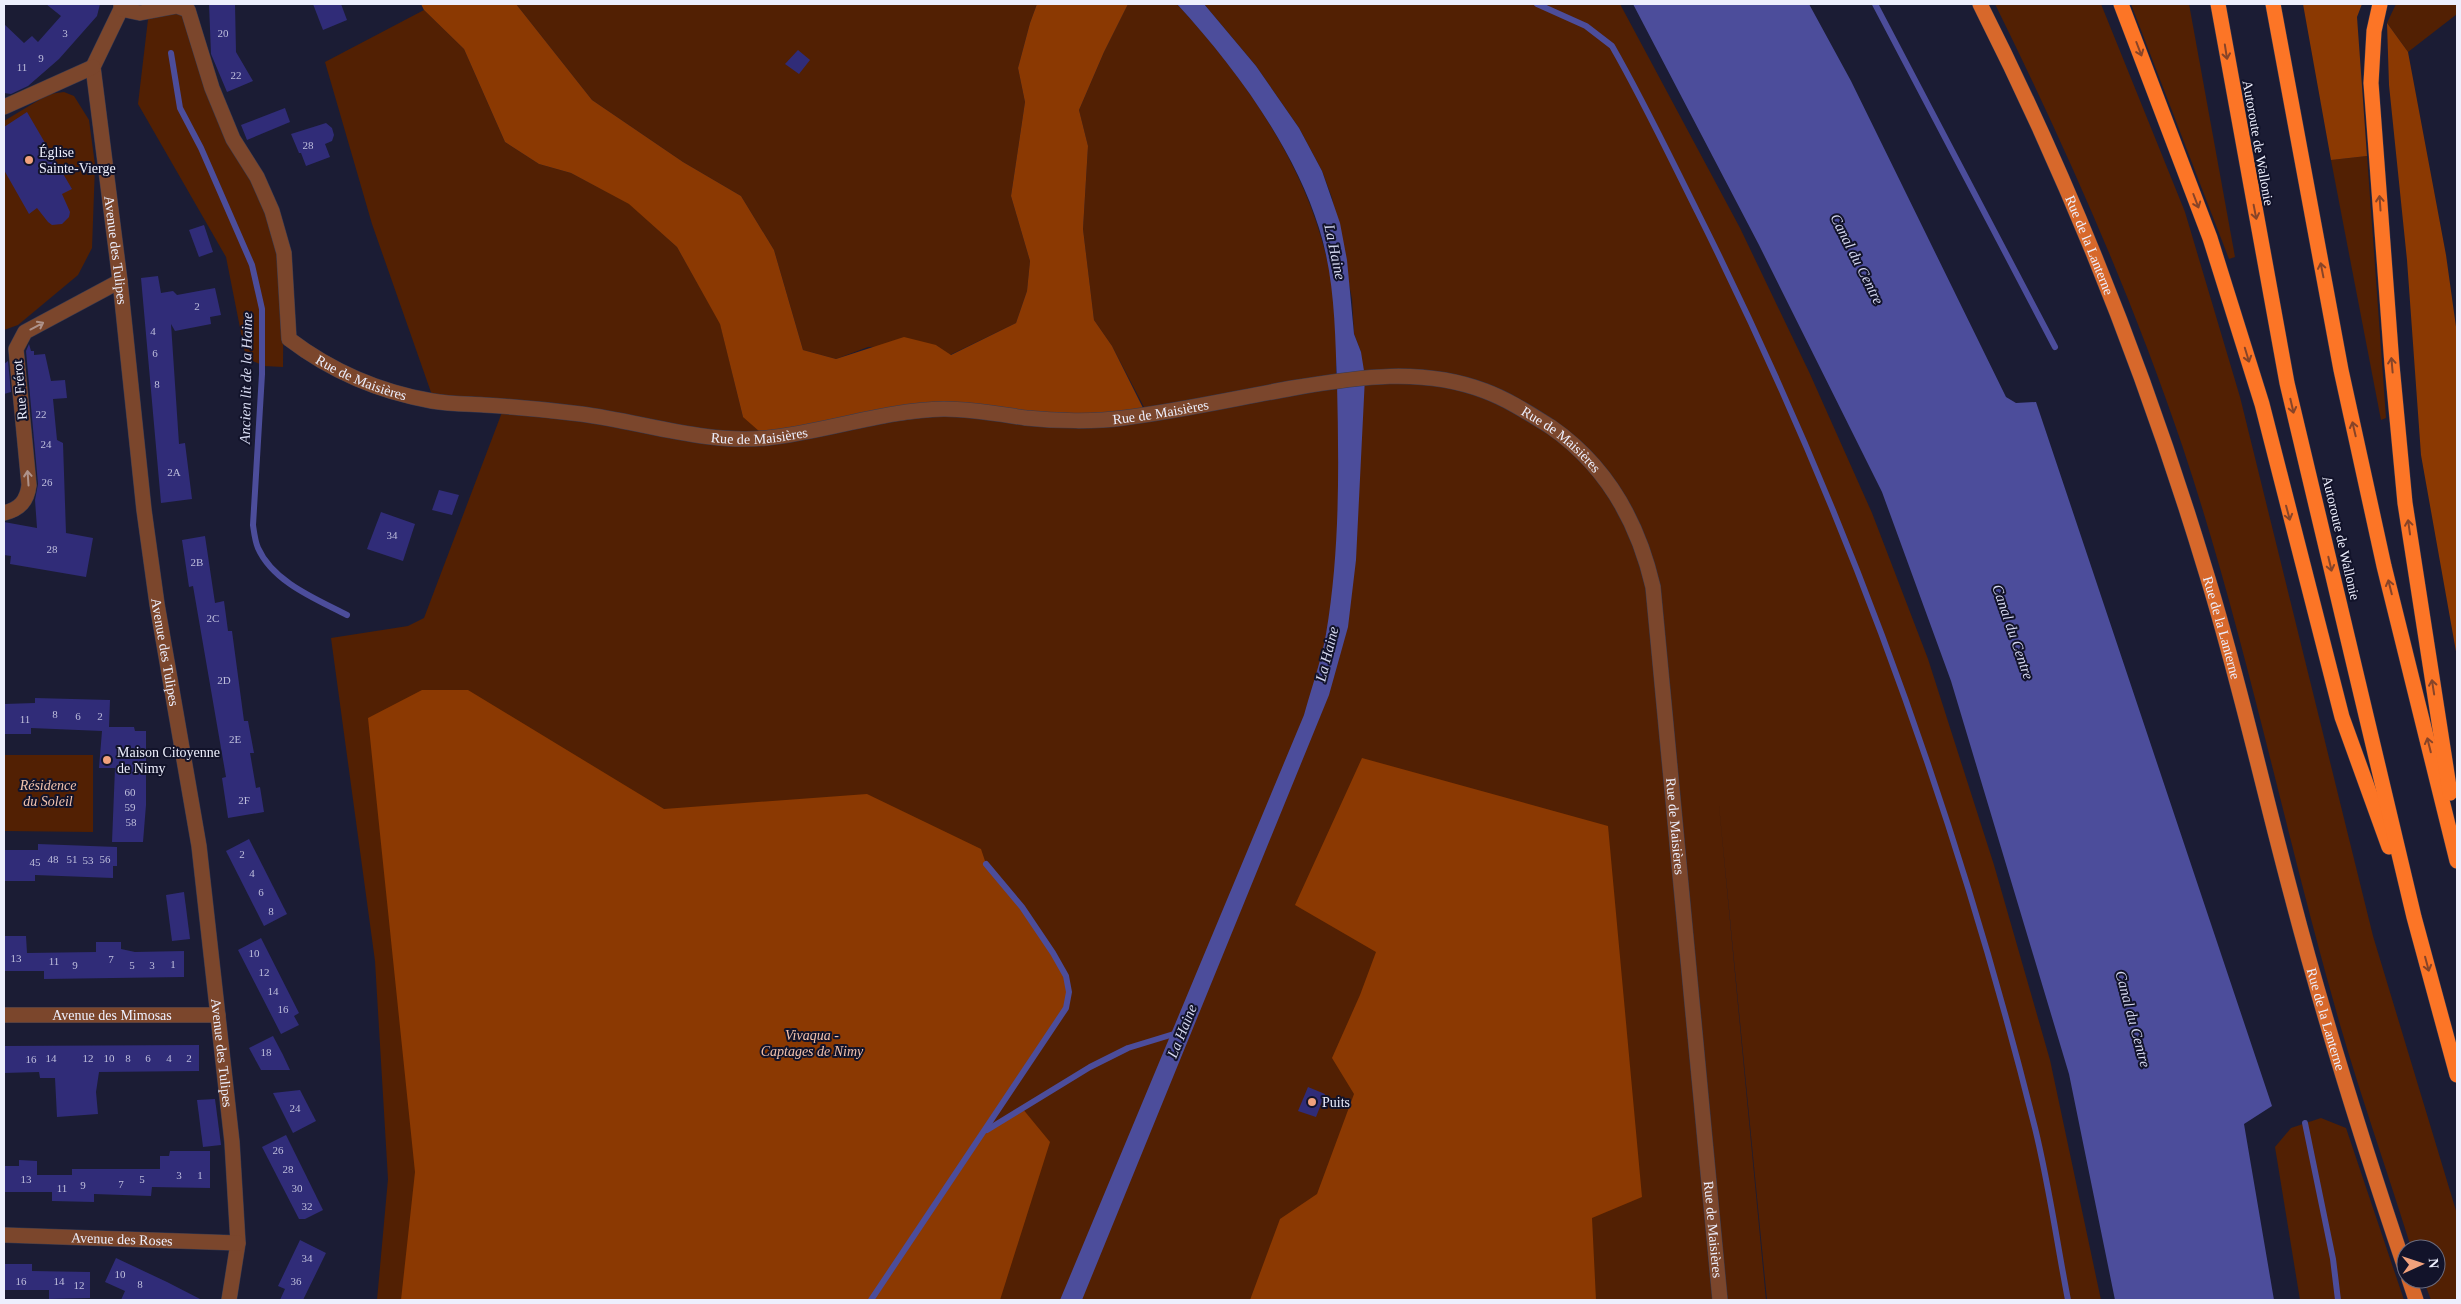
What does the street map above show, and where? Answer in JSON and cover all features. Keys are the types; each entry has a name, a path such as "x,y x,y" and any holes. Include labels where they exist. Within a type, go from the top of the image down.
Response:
{"highway":[{"path":"2121,4 2210,238 2262,404 2342,717 2414,917"},
{"name":"Autoroute de Wallonie","path":"2218,4 2287,383 2414,917 2457,1075"},
{"path":"2273,4 2341,370 2384,566 2457,860"},
{"path":"2380,4 2374,32 2371,83 2393,375 2405,503 2457,839"}],"main road":[{"name":"Rue de la Lanterne","path":"1980,4 2005,53 2071,199 2149,395 2209,583 2338,1063 2396,1240"}],"street":[{"name":"Rue de Maisières","path":"121,6 140,12 177,6 188,10 212,88 233,139 257,176 272,211 284,253 289,339 312,357 344,374 401,394 434,402 584,414 721,439 768,438 871,418 942,409 1032,418 1122,419 1327,382 1399,375 1440,379 1484,390 1536,417 1561,434 1599,471 1615,491 1634,525 1646,556 1653,587 1720,1300"},
{"path":"4,107 93,67 121,6"},
{"name":"Avenue des Tulipes","path":"93,67 120,281 144,510 157,604 199,846 218,1015 232,1142 238,1243 229,1300"},
{"name":"Rue Frérot","path":"4,514 19,507 27,497 29,485 16,348 25,332 120,281"},
{"name":"Avenue des Mimosas","path":"4,1015 218,1015"},
{"name":"Avenue des Roses","path":"4,1235 238,1243"}],"green space":[{"path":"421,4 516,4 592,100 683,162 741,196 774,250 803,350 836,359 904,337 936,345 951,355 1016,323 1027,291 1030,261 1011,196 1025,102 1018,68 1030,23 1037,4 1128,4 1104,52 1079,110 1088,146 1083,229 1094,320 1112,346 1146,414 1122,419 976,411 767,438 743,417 720,324 677,247 629,204 571,173 539,164 505,142 464,49 424,10"},
{"path":"516,4 1037,4 1018,68 1025,102 1011,196 1030,261 1027,291 1016,323 950,355 936,345 868,347 836,359 803,350 774,250 741,196 683,162 592,100"},
{"name":"Vivaqua - Captages de Nimy","path":"1128,4 1177,4 1231,67 1278,137 1297,174 1313,213 1325,252 1334,304 1336,381 1361,352 1354,334 1352,299 1332,198 1322,171 1299,128 1256,66 1204,4 1620,4 1740,228 1810,374 1872,513 1928,659 1994,865 2050,1060 2101,1300 1767,1300 1718,795 1766,1300 377,1300 388,1179 375,961 331,638 408,626 424,618 504,407 433,398 372,224 325,62 424,10 464,49 505,142 539,164 571,173 630,204 677,247 720,323 743,417 871,418 1145,409 1112,346 1094,320 1083,229 1088,146 1079,110 1104,52"},
{"path":"1995,4 2101,4 2185,212 2240,397 2373,936 2457,1214 2457,1300 2431,1300 2427,1289 2446,1289 2446,1239 2409,1239 2341,1028 2246,663 2205,517 2182,445 2119,277 2047,112"},
{"path":"2131,4 2189,4 2235,257 2229,259"},
{"path":"2303,4 2362,4 2357,17 2367,156 2331,160"},
{"path":"2396,4 2457,4 2457,14 2408,52 2387,23"},
{"path":"188,10 284,253 283,367 264,366 246,358 226,257 138,104 149,11"},
{"path":"2387,23 2408,52 2446,255 2457,334 2457,657 2421,455 2407,260 2389,85"},
{"path":"64,92 74,96 89,120 95,165 92,248 78,275 18,325 4,330 4,121 49,94"},
{"path":"2367,156 2386,418 2381,420 2331,160"},
{"name":"Vivaqua - Captages de Nimy","path":"422,690 468,690 664,809 867,794 981,849 986,864 1022,907 1053,953 1066,976 1069,992 1066,1008 984,1131 1022,1108 1050,1142 1000,1300 401,1300 415,1172 368,718"},
{"name":"Résidence du Soleil","path":"4,755 93,755 93,832 4,831"},
{"path":"1362,758 1608,826 1642,1197 1592,1218 1596,1300 1250,1300 1280,1219 1317,1194 1354,1094 1332,1058 1360,995 1376,952 1295,905"},
{"path":"2321,1118 2346,1128 2396,1276 2396,1289 2400,1289 2404,1300 2300,1300 2275,1147 2291,1128"}],"water":[{"name":"La Haine","path":"1177,4 1204,4 1256,66 1299,128 1322,171 1340,223 1347,260 1354,334 1361,352 1365,377 1356,560 1348,627 1329,695 1082,1300 1060,1300 1304,715 1324,644 1334,572 1338,509 1336,344 1331,286 1319,228 1294,168 1260,109 1220,54"},
{"name":"Canal du Centre","path":"1633,4 1809,4 1851,81 2006,397 2016,403 2036,402 2272,1106 2244,1124 2274,1300 2115,1300 2069,1074 1951,681 1882,492 1759,245"}],"building":[{"path":"46,4 100,4 97,16 59,59 28,86 11,94 4,93 4,24 24,43 32,36 38,42 61,16"},
{"path":"209,4 235,4 236,52 253,81 227,92 211,54"},
{"path":"313,4 341,4 347,20 323,30"},
{"path":"798,50 810,60 799,74 785,64"},
{"path":"285,108 290,122 247,140 241,125"},
{"name":"Église Sainte-Vierge","path":"27,112 72,189 62,194 70,212 69,217 62,224 52,225 37,208 29,214 4,170 4,127"},
{"path":"326,123 332,128 334,135 332,141 325,144 330,157 306,166 291,134"},
{"path":"204,225 213,252 199,257 189,230"},
{"path":"158,276 161,293 173,291 177,295 215,288 221,315 210,317 211,324 175,331 171,324 179,444 185,443 192,499 161,503 141,278"},
{"path":"29,344 31,351 34,351 34,355 45,354 51,381 65,380 67,398 53,399 57,440 63,443 66,533 93,538 86,577 10,564 11,556 4,555 4,522 37,528 35,500 38,484 26,351"},
{"path":"8,361 11,392 4,394 4,364"},
{"path":"439,490 459,495 452,515 432,510"},
{"path":"381,512 415,524 403,561 367,549"},
{"path":"205,536 215,603 224,601 228,631 232,631 244,721 248,721 254,753 250,753 256,788 260,787 264,812 228,818 222,778 226,777 193,586 189,587 182,540"},
{"path":"35,698 110,700 109,727 134,727 135,731 146,731 146,805 143,842 112,842 115,768 99,768 102,731 31,728 31,734 4,734 4,704 35,703"},
{"path":"249,839 287,914 264,926 226,851"},
{"path":"38,844 117,847 117,866 113,866 113,878 35,875 35,881 4,881 4,850 38,850"},
{"path":"184,892 190,939 172,941 166,895"},
{"path":"4,936 26,936 27,953 96,952 96,942 121,942 121,949 135,952 184,951 184,977 44,979 44,971 4,971"},
{"path":"261,938 299,1013 294,1016 299,1025 281,1034 238,950"},
{"path":"273,1036 290,1070 261,1070 249,1048"},
{"path":"199,1045 199,1071 99,1072 96,1092 98,1114 57,1117 55,1078 40,1078 39,1072 4,1073 4,1046"},
{"name":"Puits","path":"1308,1087 1325,1094 1316,1117 1298,1111"},
{"path":"300,1090 316,1121 293,1133 273,1093"},
{"path":"215,1099 221,1145 203,1147 197,1100"},
{"path":"286,1135 323,1210 305,1219 299,1219 262,1147"},
{"path":"170,1151 210,1151 210,1188 152,1187 151,1196 94,1194 94,1202 52,1201 52,1192 4,1192 4,1166 19,1166 19,1160 37,1161 37,1175 72,1175 72,1169 160,1169 160,1156 169,1156"},
{"path":"300,1240 326,1253 303,1300 280,1300 285,1289 278,1286"},
{"path":"116,1258 202,1300 121,1300 125,1291 105,1282"},
{"path":"4,1264 32,1264 32,1271 90,1272 90,1298 49,1299 49,1290 4,1290"}],"waterway":[{"path":"1537,4 1586,26 1612,46 1635,87 1751,323 1801,435 1848,548 1892,662 1970,893 2004,1010 2035,1128 2049,1192 2068,1300"},
{"path":"1875,4 2055,347"},
{"name":"Ancien lit de la Haine","path":"171,53 180,108 201,148 252,265 262,309 262,374 253,525 257,545 265,560 285,580 309,596 347,615"},
{"path":"871,1300 1066,1008 1069,992 1066,976 1022,907 986,864"},
{"name":"La Haine","path":"987,1130 1090,1067 1128,1048 1177,1033"},
{"path":"2305,1123 2333,1259 2338,1300"}],"place":[{"name":"Église Sainte-Vierge","path":"29,160"},
{"name":"Maison Citoyenne de Nimy","path":"107,760"},
{"name":"Puits","path":"1312,1102"}]}
